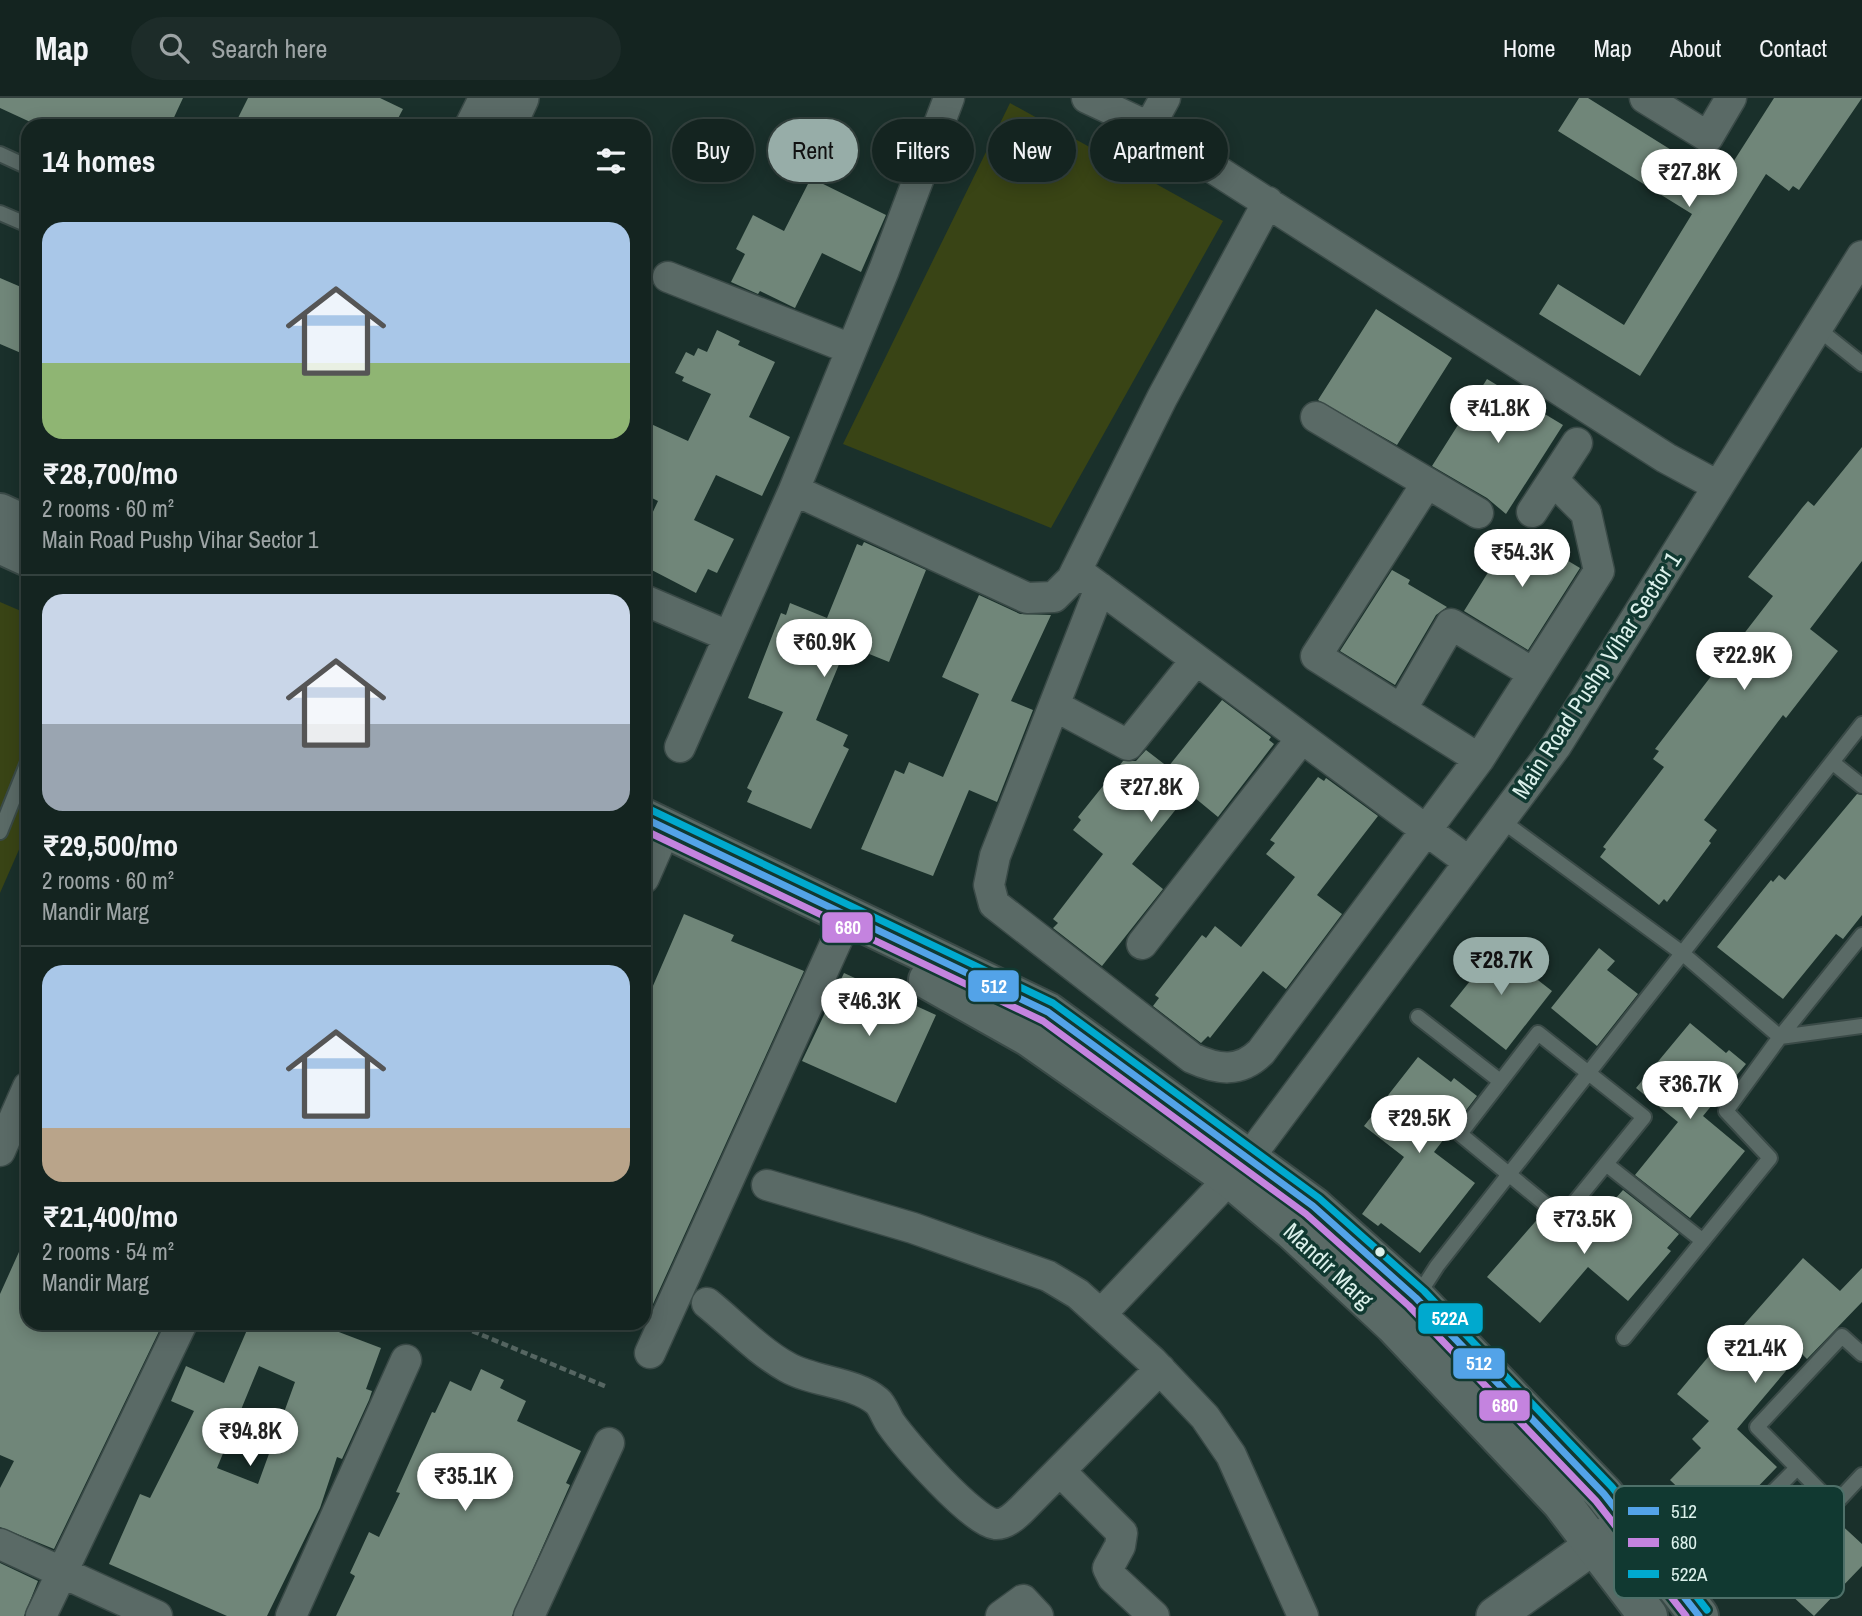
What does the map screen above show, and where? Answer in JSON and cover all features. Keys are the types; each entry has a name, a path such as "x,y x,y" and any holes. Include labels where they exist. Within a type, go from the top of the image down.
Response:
{"main road":[{"path":"0,513 21,523"},
{"path":"0,544 21,554"},
{"name":"Mandir Marg","path":"651,847 841,931 1029,1037 1240,1169 1312,1206 1416,1298 1614,1506"},
{"name":"Mandir Marg","path":"651,847 1048,1012 1240,1169 1293,1231 1394,1325 1561,1502 1614,1570"},
{"name":"Mandir Marg","path":"1635,1598 1648,1616"},
{"name":"Mandir Marg","path":"1685,1598 1699,1616"}],"street":[{"path":"680,747 794,490 949,98"},
{"path":"1087,98 1132,119"},
{"path":"1153,119 1165,98"},
{"path":"1646,98 1708,137 1731,98"},
{"path":"1228,177 1666,458 1718,486"},
{"path":"794,490 1027,597 1054,597 1076,570 1162,398 1268,202"},
{"name":"Main Road Pushp Vihar Sector 1","path":"1102,1313 1240,1169 1556,746 1862,256"},
{"path":"668,277 851,349"},
{"path":"1316,417 1478,513"},
{"path":"1532,512 1577,443"},
{"path":"1100,588 995,856 989,885 994,904 1192,1058 1213,1068 1235,1068 1261,1052 1428,831 1479,759 1599,571 1586,513 1553,480"},
{"path":"1427,483 1316,656 1479,759"},
{"path":"1076,570 1469,862"},
{"path":"651,603 728,636"},
{"path":"1401,710 1451,624 1533,673"},
{"path":"1055,706 1128,745 1196,660"},
{"path":"1142,944 1302,738"},
{"path":"650,1353 841,931"},
{"path":"0,1151 21,1103"},
{"path":"767,1185 913,1228 1048,1276 1078,1294 1102,1313 1205,1417 1231,1455 1303,1616"},
{"path":"707,1303 786,1367 834,1385 856,1389 878,1402 890,1423 940,1482 982,1519 995,1524 1007,1522 1160,1369"},
{"path":"41,1616 179,1330"},
{"path":"291,1616 406,1360"},
{"path":"529,1616 609,1443"},
{"path":"1060,1471 1122,1533 1120,1546 1108,1568 1113,1578 1153,1616"},
{"path":"1495,1616 1614,1530"},
{"path":"0,1544 157,1616"},
{"path":"1001,1616 1023,1600 1038,1616"}],"lane":[{"path":"0,154 21,164"},
{"path":"0,213 21,222"},
{"path":"1817,328 1862,364"},
{"path":"1416,1298 1437,1266 1862,724"},
{"path":"1832,762 1862,786"},
{"path":"0,832 21,780"},
{"path":"1501,820 1682,953 1780,1037 1862,1026"},
{"path":"1624,1338 1770,1158 1726,1111 1780,1037 1862,935"},
{"path":"1418,1017 1500,1081"},
{"path":"1538,1032 1644,1117 1562,1218 1460,1134 1500,1081 1538,1032"},
{"path":"1606,1164 1703,1241"},
{"path":"1815,1486 1757,1427 1842,1336 1862,1354"},
{"path":"1779,1486 1797,1468"},
{"path":"1844,1494 1862,1475"}],"path":[{"path":"470,1330 607,1387"}],"green space":[{"path":"1010,103 1039,119 1002,119"},
{"path":"1076,140 1090,147 1090,182 1153,182 1223,221 1051,528 843,444 971,182 974,182 988,148 988,182 1076,182"},
{"path":"0,602 21,611 21,845 0,893"}],"building":[{"path":"0,98 183,98 173,119 24,119 0,108"},
{"path":"248,98 380,98 403,109 398,119 238,119"},
{"path":"1579,98 1588,98 1721,181 1774,98 1862,98 1799,190 1793,186 1789,191 1766,174 1640,376 1539,314 1558,284 1624,325 1692,214 1558,131"},
{"path":"809,182 819,182 886,215 861,272 822,253 795,308 760,291 758,294 731,282 745,254 736,249 753,215 784,231"},
{"path":"0,278 21,287 21,353 0,344"},
{"path":"1376,309 1452,358 1397,445 1318,400"},
{"path":"717,330 740,341 738,345 775,362 749,417 790,437 762,496 716,475 694,520 734,539 717,573 708,569 696,593 651,570 651,516 658,501 651,498 651,424 688,441 711,394 682,381 684,377 675,373 686,352 694,356 698,348 707,352"},
{"path":"1487,379 1563,425 1506,514 1487,498 1432,466"},
{"path":"1862,447 1862,561 1810,629 1838,651 1786,718 1783,715 1704,820 1717,830 1709,841 1711,843 1667,902 1664,899 1659,905 1600,857 1606,849 1603,847 1664,767 1653,759 1659,751 1655,749 1773,596 1748,577 1808,501 1814,506"},
{"path":"1515,529 1580,568 1528,650 1464,611"},
{"path":"864,542 926,570 889,662 847,645 816,720 848,735 843,746 849,749 811,829 747,802 752,791 747,788 783,712 748,698 781,613 786,615 790,603 827,618 857,544 862,546"},
{"path":"1392,570 1410,580 1408,584 1447,607 1436,615 1395,685 1340,651"},
{"path":"979,595 1020,614 1051,615 1011,701 1033,710 997,802 969,790 933,876 861,849 895,770 904,774 909,762 943,777 979,694 942,677"},
{"path":"1222,700 1271,737 1269,740 1274,744 1218,817 1189,793 1132,864 1163,889 1102,966 1053,928 1058,923 1053,919 1103,854 1073,830 1081,820 1078,817 1123,761 1136,761 1146,750 1168,767"},
{"path":"1318,777 1324,781 1326,778 1378,816 1317,895 1342,914 1286,989 1263,971 1210,1038 1208,1036 1201,1043 1153,1006 1159,998 1155,995 1202,935 1206,938 1215,926 1241,947 1295,877 1266,854 1275,843 1270,840"},
{"path":"1857,794 1862,795 1862,915 1843,939 1836,934 1783,999 1717,947 1771,880 1773,882 1779,875 1785,880"},
{"path":"684,914 734,935 731,941 804,971 651,1309 651,990"},
{"path":"1502,941 1519,954 1515,960 1520,966 1552,991 1506,1050 1450,1006"},
{"path":"1599,948 1615,961 1607,970 1638,994 1597,1046 1551,1008"},
{"path":"844,973 936,1015 896,1103 802,1061"},
{"path":"1690,1023 1726,1053 1729,1050 1746,1064 1703,1116 1745,1151 1690,1218 1635,1175 1678,1122 1636,1088"},
{"path":"1418,1057 1451,1082 1454,1078 1477,1096 1434,1152 1475,1183 1420,1253 1381,1223 1378,1226 1362,1214 1404,1157 1364,1126"},
{"path":"1623,1190 1679,1234 1667,1248 1671,1251 1628,1301 1588,1267 1540,1323 1487,1277 1542,1214 1579,1240"},
{"path":"21,1248 21,1330 160,1330 54,1549 0,1527 0,1488 14,1461 0,1455 0,1294"},
{"path":"1803,1258 1840,1291 1862,1268 1862,1302 1807,1359 1801,1353 1737,1429 1777,1467 1759,1486 1676,1486 1670,1480 1701,1448 1692,1439 1709,1421 1677,1394 1730,1331 1735,1335"},
{"path":"247,1330 333,1330 381,1348 366,1389 372,1391 369,1400 342,1459 337,1457 320,1508 267,1616 227,1616 109,1564 140,1494 150,1498 194,1411 171,1401 186,1366 224,1383","holes":["259,1366 295,1382 258,1484 217,1468"]},
{"path":"481,1369 504,1380 500,1388 526,1401 517,1421 581,1451 566,1483 570,1485 512,1616 336,1616 355,1576 350,1573 369,1532 379,1537 400,1493 396,1492 432,1412 435,1413 450,1381 471,1391"},
{"path":"1844,1527 1862,1544 1862,1566 1844,1585"},
{"path":"0,1563 38,1581 24,1616 0,1616"},
{"path":"1794,1598 1831,1598 1814,1616"}],"transit line":[{"name":"522A","path":"651,810 1053,1003 1319,1198 1424,1291 1614,1490"},
{"name":"512","path":"651,821 1048,1012 1313,1206 1416,1298 1614,1507"},
{"name":"680","path":"651,833 1043,1021 1306,1214 1409,1306 1596,1501 1614,1524"},
{"name":"680","path":"1672,1598 1686,1616"},
{"name":"512","path":"1685,1598 1699,1616"},
{"name":"522A","path":"1698,1598 1707,1610"}]}
